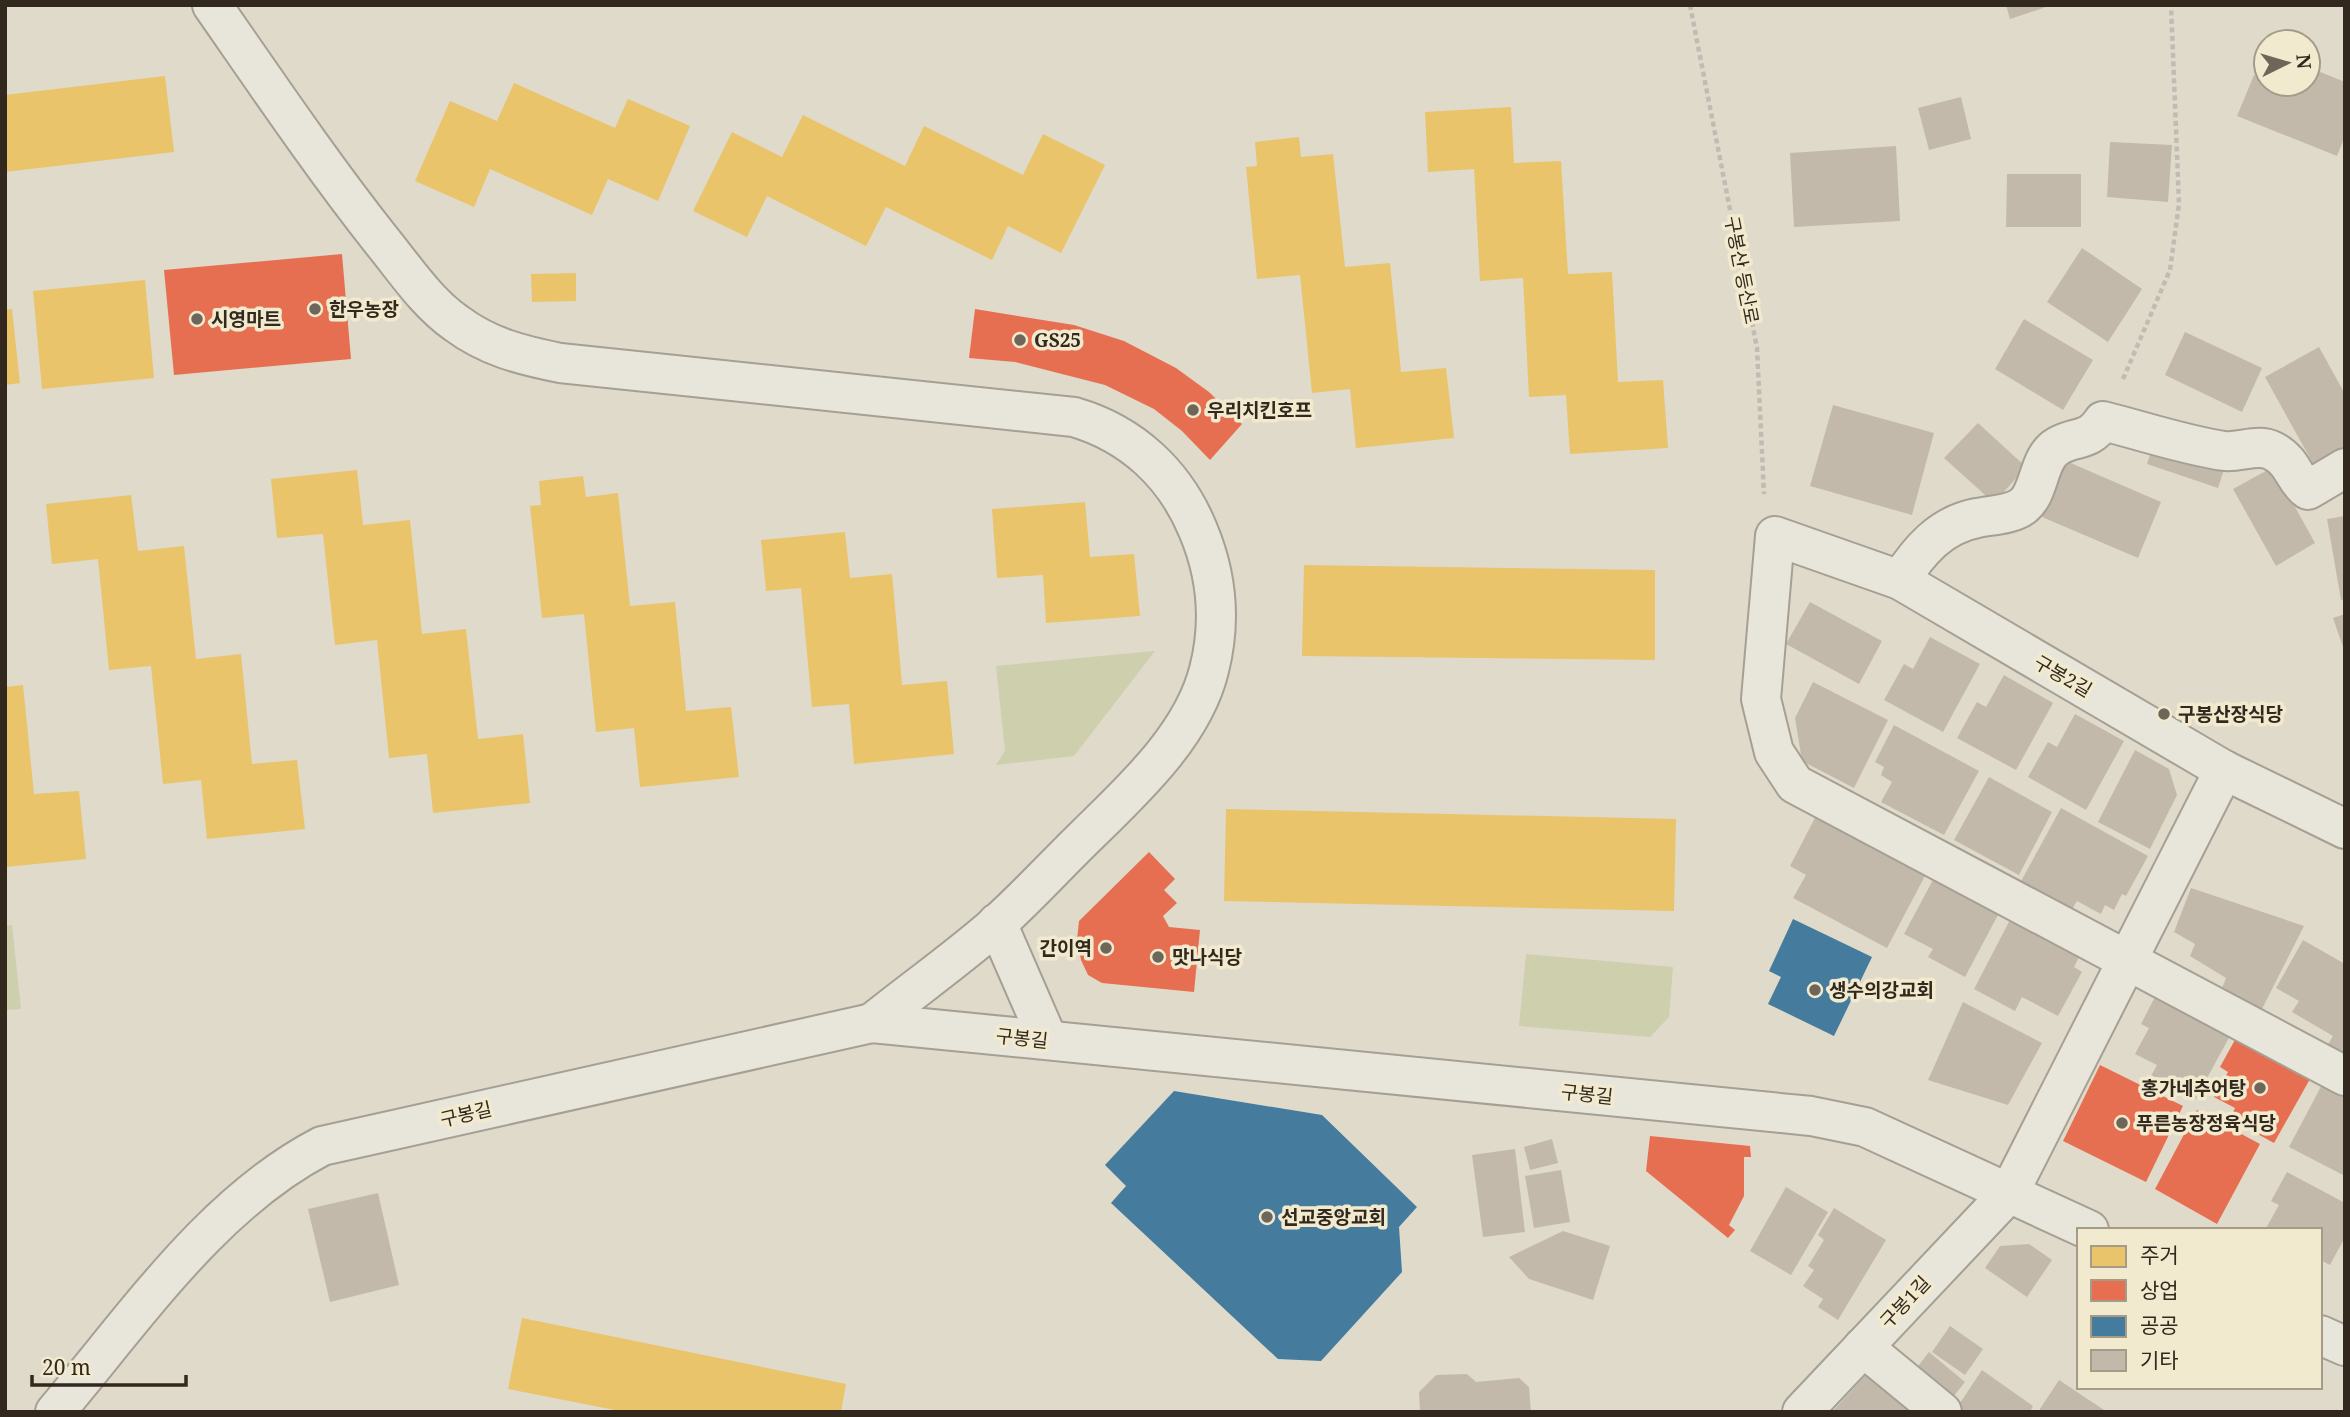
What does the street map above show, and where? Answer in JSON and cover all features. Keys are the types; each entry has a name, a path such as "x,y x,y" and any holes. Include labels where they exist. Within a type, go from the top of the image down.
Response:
{"street":[{"path":"212,5 344,193 416,284 448,317 482,341 506,351 560,363 1074,417 1110,429 1126,439 1163,474 1195,522 1215,587 1216,628 1209,672 1192,711 1165,751 1116,806 998,923 872,1023"},
{"path":"1900,580 1917,554 1934,537 1970,519 2015,511 2027,503 2049,453 2059,445 2085,439 2103,421 2224,451 2264,448 2274,451 2294,468 2301,485 2308,491 2345,468"},
{"path":"1775,536 1761,699 1774,752 1795,784 2345,1076"},
{"name":"구봉2길","path":"1775,536 1900,580 2224,770 2345,829"},
{"name":"구봉1길","path":"1802,1412 2009,1193 2224,770"},
{"path":"998,923 1048,1040"},
{"name":"구봉길","path":"55,1412 204,1237 259,1185 290,1163 322,1146 872,1023 1811,1116 1866,1127 2085,1228"},
{"path":"2322,1336 2345,1346"},
{"path":"1863,1347 1942,1412"}],"path":[{"name":"구봉산 등산로","path":"1690,5 1757,348 1761,484 1775,536"},
{"path":"2103,421 2170,271 2179,204 2171,5"}],"green space":[{"path":"1155,651 1074,756 996,765 1005,751 996,666"},
{"path":"12,925 21,1009 5,1010 5,926"},
{"path":"1526,954 1673,967 1669,1017 1650,1037 1519,1026"}],"building: 주거":[{"path":"165,76 174,152 5,172 5,95"},
{"path":"514,83 615,128 628,99 690,126 658,201 608,179 592,215 490,169 474,207 415,181 450,101 497,121"},
{"path":"1511,107 1514,163 1561,161 1568,274 1612,272 1618,382 1663,380 1668,448 1570,454 1566,395 1529,397 1523,278 1480,281 1474,169 1428,172 1425,112"},
{"path":"803,115 905,166 924,126 1023,175 1043,134 1105,165 1061,253 1008,226 992,260 886,207 866,246 767,196 747,237 693,211 732,132 782,157"},
{"path":"1299,137 1301,157 1333,154 1345,267 1390,263 1401,372 1446,368 1454,438 1356,448 1350,389 1312,393 1300,275 1257,279 1246,167 1257,166 1255,142"},
{"path":"576,273 576,301 532,302 531,274"},
{"path":"145,280 154,378 42,389 33,291"},
{"path":"12,309 20,383 5,385 5,310"},
{"path":"357,470 363,525 410,520 422,634 466,629 478,739 523,734 530,803 433,813 427,754 389,758 377,640 335,645 323,534 277,538 271,479"},
{"path":"583,476 586,497 618,493 630,606 675,602 686,711 731,707 739,777 640,787 634,728 596,732 584,614 542,618 530,506 541,505 539,481"},
{"path":"131,495 138,551 184,546 196,659 241,654 252,764 297,760 305,829 207,839 201,780 163,784 151,666 109,670 98,559 52,564 46,504"},
{"path":"1085,502 1090,557 1134,554 1140,616 1046,623 1043,575 997,578 992,509"},
{"path":"845,532 850,578 892,574 902,685 947,681 954,754 854,764 849,704 812,707 801,588 766,591 761,540"},
{"path":"1304,565 1655,570 1655,660 1302,656"},
{"path":"23,685 34,794 79,791 86,859 5,867 5,687"},
{"path":"1226,809 1676,819 1674,911 1224,901"},
{"path":"522,1318 846,1384 841,1412 625,1412 508,1389"}],"building: 상업":[{"path":"342,254 351,359 174,375 164,270"},
{"path":"975,309 1074,325 1124,341 1176,368 1209,392 1242,424 1210,460 1182,431 1154,409 1105,385 1015,362 969,358"},
{"path":"1149,852 1175,879 1164,890 1177,903 1163,916 1169,927 1200,930 1194,992 1102,983 1088,975 1081,960 1077,940 1079,921"},
{"path":"2236,1038 2310,1079 2274,1143 2230,1119 2235,1108 2214,1097 2228,1072 2220,1067"},
{"path":"2100,1065 2183,1106 2146,1182 2063,1141"},
{"path":"2197,1110 2260,1144 2217,1224 2155,1189"},
{"path":"1650,1136 1750,1146 1751,1157 1744,1157 1744,1196 1729,1225 1735,1230 1728,1238 1646,1171"}],"building: 공공":[{"name":"생수의강교회","path":"1793,919 1872,957 1834,1036 1768,1004 1781,977 1769,971"},
{"name":"선교중앙교회","path":"1174,1091 1322,1115 1417,1207 1399,1227 1402,1272 1321,1361 1278,1359 1111,1203 1126,1186 1105,1165"}],"building: 기타":[{"path":"2006,5 2048,5 2049,6 2010,19"},
{"path":"2322,73 2345,82 2345,136 2337,156 2237,116 2252,80 2252,98 2322,98"},
{"path":"1961,97 1971,139 1929,150 1918,108"},
{"path":"2110,142 2172,145 2168,202 2107,197"},
{"path":"1896,146 1900,221 1794,227 1790,153"},
{"path":"2007,174 2081,174 2081,227 2006,227"},
{"path":"2082,248 2142,289 2108,342 2047,302"},
{"path":"2024,319 2093,360 2063,410 1995,369"},
{"path":"2185,332 2262,368 2242,412 2165,375"},
{"path":"2319,347 2345,394 2345,453 2316,469 2265,377"},
{"path":"1833,405 1934,433 1912,515 1810,486"},
{"path":"1978,423 2026,467 1994,503 1944,458"},
{"path":"2155,439 2226,463 2218,488 2147,464"},
{"path":"2066,461 2161,502 2138,558 2042,517"},
{"path":"2273,467 2315,543 2276,566 2233,489"},
{"path":"2345,516 2345,599 2341,600 2327,519"},
{"path":"1810,602 1882,641 1859,684 1786,644"},
{"path":"2345,614 2345,650 2344,650 2333,618"},
{"path":"1930,637 1980,664 1943,732 1884,700 1904,664 1913,669"},
{"path":"2004,675 2053,703 2016,770 1957,738 1977,702 1986,707"},
{"path":"1813,682 1888,720 1854,788 1802,761 1795,718"},
{"path":"2075,714 2124,741 2086,810 2028,777 2048,742 2057,747"},
{"path":"1894,725 1979,771 1944,835 1881,802 1892,782 1881,775 1884,767 1875,762"},
{"path":"2135,750 2169,769 2177,795 2150,849 2098,822"},
{"path":"1989,777 2052,812 2019,875 1954,840"},
{"path":"2061,808 2148,856 2126,896 2122,894 2114,910 2105,905 2101,914 2077,901 2071,911 2020,883"},
{"path":"1817,814 1927,872 1887,948 1793,898 1806,875 1790,866"},
{"path":"1934,878 1999,913 1965,977 1928,957 1933,949 1904,934"},
{"path":"2191,888 2304,926 2262,1009 2222,988 2226,978 2190,956 2195,944 2174,932"},
{"path":"2011,918 2080,955 2074,967 2082,972 2058,1016 2022,997 2015,1011 1974,989"},
{"path":"2303,940 2345,964 2345,1056 2327,1046 2333,1036 2292,1012 2299,1001 2276,988"},
{"path":"2156,995 2230,1036 2195,1100 2151,1076 2157,1065 2135,1054 2149,1028 2141,1024"},
{"path":"1963,1002 2042,1043 2008,1105 1928,1080"},
{"path":"2325,1079 2345,1090 2345,1176 2289,1147"},
{"path":"1552,1139 1558,1163 1530,1170 1524,1147"},
{"path":"1515,1149 1525,1232 1483,1237 1472,1155"},
{"path":"1561,1170 1570,1222 1534,1228 1525,1176"},
{"path":"2287,1172 2345,1203 2345,1237 2330,1265 2322,1261 2322,1228 2266,1228 2279,1205 2271,1201"},
{"path":"1786,1187 1828,1212 1791,1275 1750,1251"},
{"path":"378,1193 399,1285 330,1302 308,1209"},
{"path":"1834,1208 1886,1240 1838,1320 1818,1307 1823,1299 1803,1286 1814,1270 1808,1266 1824,1240 1818,1235"},
{"path":"1563,1231 1610,1246 1593,1300 1529,1279 1509,1257"},
{"path":"2029,1244 2052,1260 2027,1297 1985,1268 2000,1246"},
{"path":"1950,1326 1983,1349 1965,1375 1932,1352"},
{"path":"1929,1352 1965,1382 1945,1407 1909,1378"},
{"path":"1874,1366 1920,1412 1832,1412"},
{"path":"1982,1370 2033,1406 2030,1412 1954,1412"},
{"path":"1467,1374 1476,1382 1519,1378 1529,1387 1531,1412 1420,1412 1419,1392 1436,1375"},
{"path":"2059,1380 2107,1412 2038,1412"}],"place":[{"name":"한우농장","path":"315,309"},
{"name":"시영마트","path":"197,319"},
{"name":"GS25","path":"1020,340"},
{"name":"우리치킨호프","path":"1193,410"},
{"name":"구봉산장식당","path":"2164,714"},
{"name":"간이역","path":"1106,948"},
{"name":"맛나식당","path":"1158,957"},
{"name":"생수의강교회","path":"1815,990"},
{"name":"홍가네추어탕","path":"2260,1088"},
{"name":"푸른농장정육식당","path":"2122,1123"},
{"name":"선교중앙교회","path":"1267,1217"}]}
